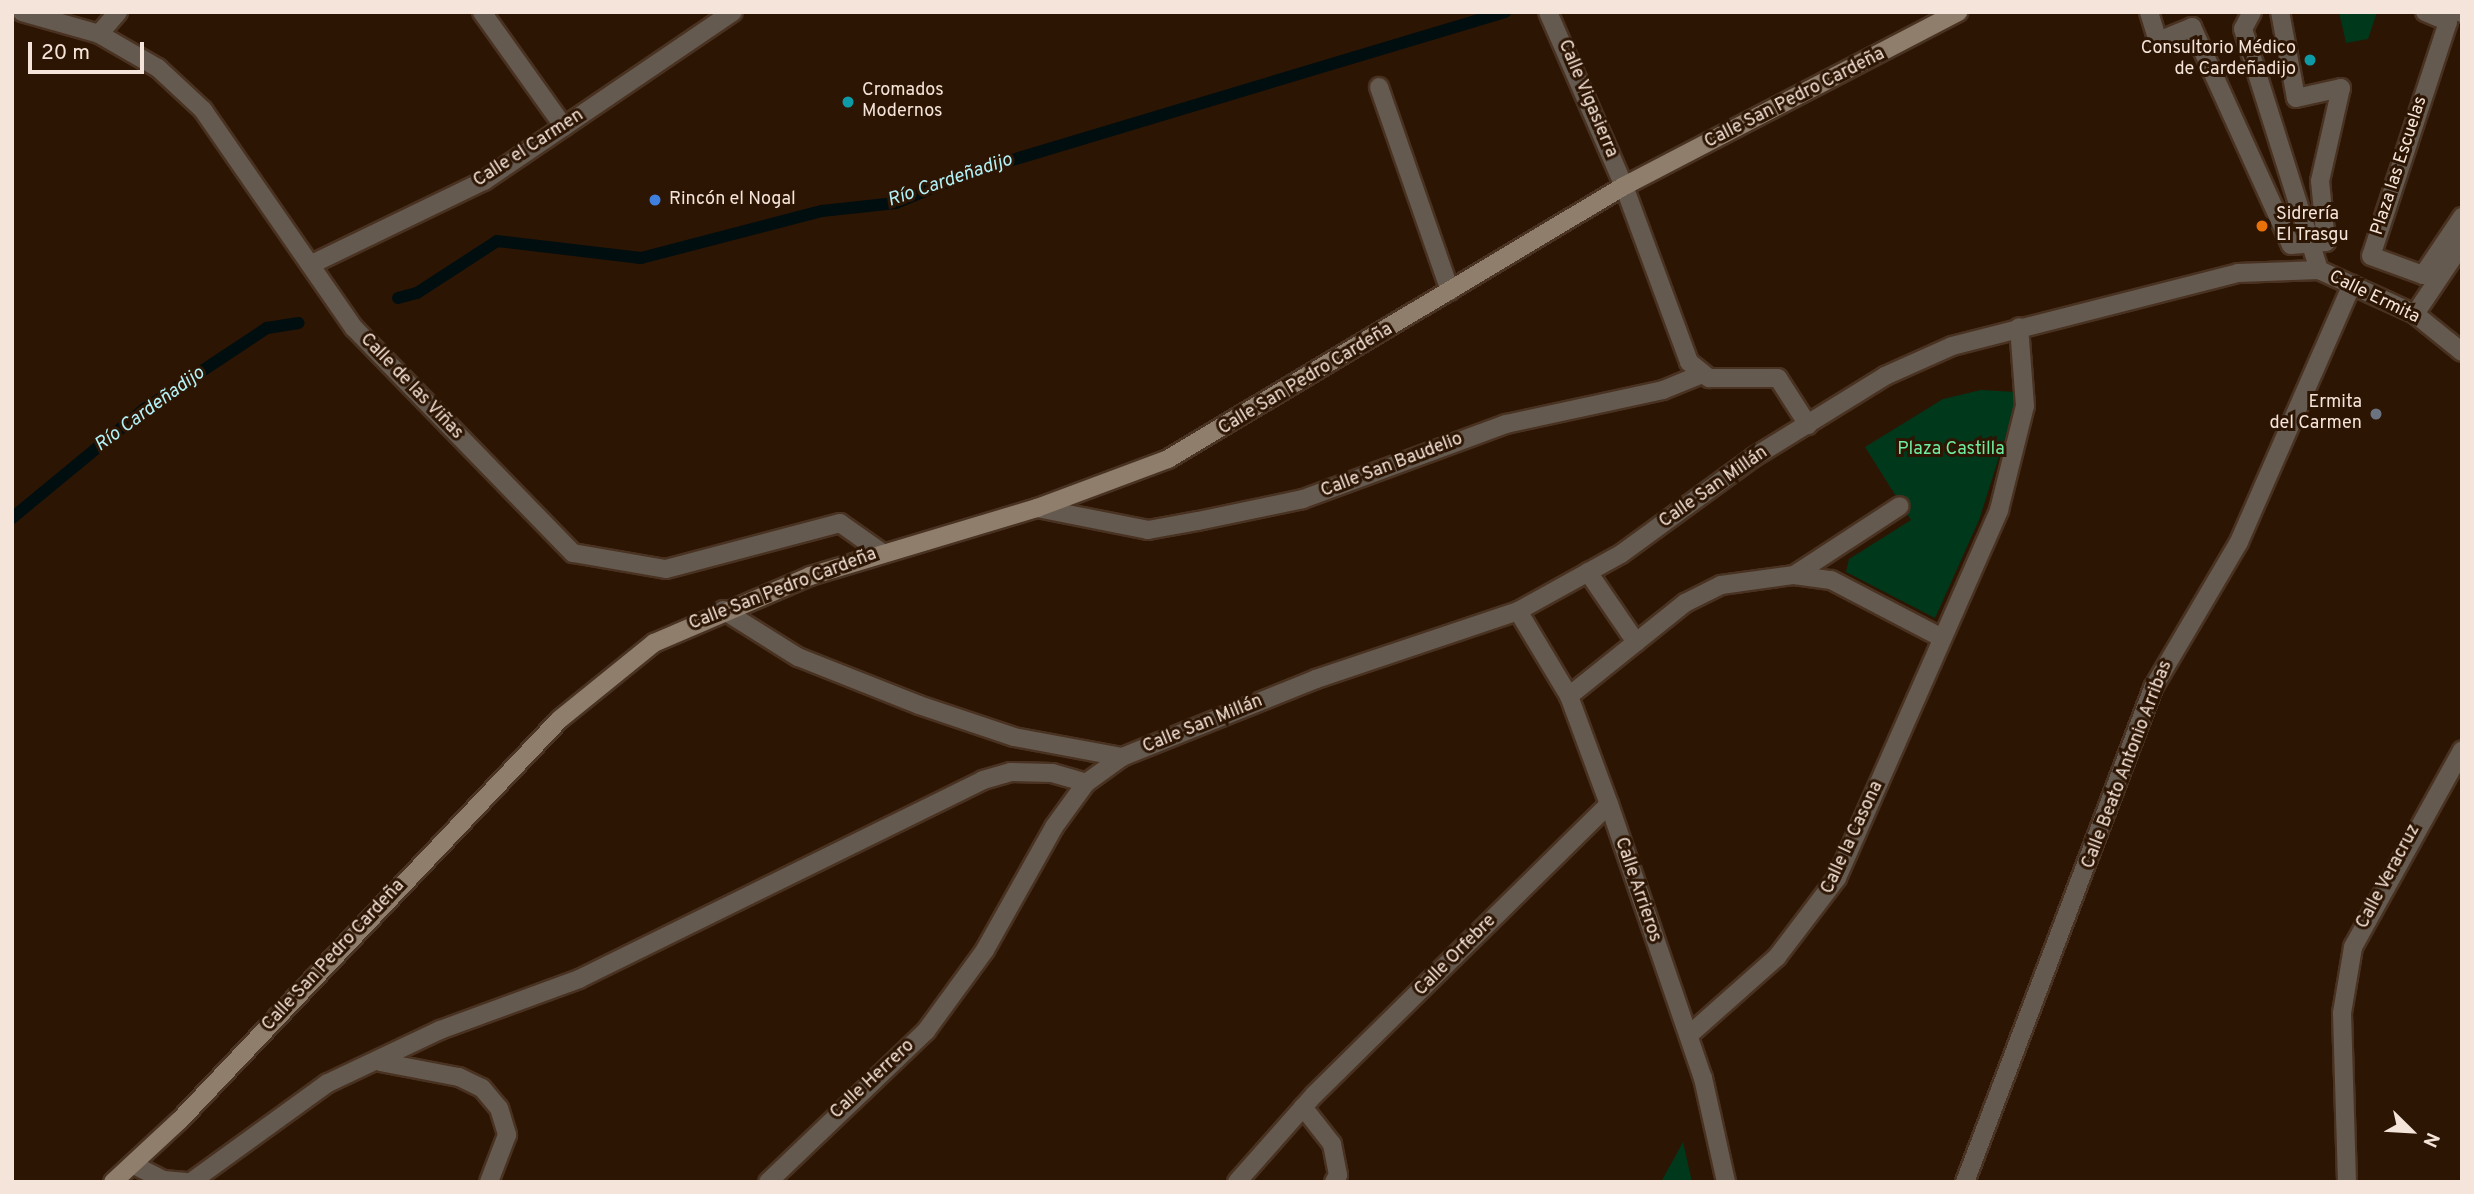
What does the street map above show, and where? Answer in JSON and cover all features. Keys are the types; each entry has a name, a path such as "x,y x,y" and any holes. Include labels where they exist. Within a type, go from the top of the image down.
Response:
{"main road":[{"name":"Calle San Pedro Cardeña","path":"113,1182 134,1165 560,719 613,671 723,610 881,552 1037,508 1120,480 1206,439 1625,186 1958,12"}],"street":[{"name":"Calle de las Viñas","path":"22,12 99,34 158,68 203,110 354,328 573,553 666,569 840,523 881,552"},
{"path":"99,34 118,12"},
{"path":"482,12 564,127"},
{"name":"Calle el Carmen","path":"312,264 484,181 733,12"},
{"name":"Calle Vigasierra","path":"1548,12 1625,186"},
{"path":"2149,12 2158,41 2192,27 2291,245 2326,242 2320,181 2341,88 2297,98 2280,12"},
{"path":"2252,12 2243,29 2319,270"},
{"name":"Plaza las Escuelas","path":"2425,12 2448,22 2371,256 2423,275 2462,217"},
{"path":"1378,87 1450,290"},
{"path":"1625,186 1682,346 1702,374"},
{"path":"2415,314 2462,244"},
{"name":"Calle Ermita","path":"2319,270 2415,314 2462,352"},
{"name":"Calle San Millán","path":"970,972 1086,783 1122,757 1316,679 1518,611 1588,572 1885,376 1952,346 2238,273 2319,270"},
{"name":"Calle Beato Antonio Arribas","path":"1965,1182 2153,688 2239,542 2352,285"},
{"path":"1569,696 1636,642 1721,585 1794,575 1831,580 1941,638 1999,510 2014,457 2025,407 2019,327"},
{"name":"Calle San Baudelio","path":"1037,508 1148,530 1198,521 1303,499 1506,424 1663,390 1702,374 1778,378 1808,425"},
{"path":"1794,575 1900,506"},
{"path":"1588,572 1636,642"},
{"name":"Calle San Millán","path":"723,610 798,657 919,705 1014,737 1122,757"},
{"name":"Calle Arrieros","path":"1518,611 1569,696 1609,804 1689,1035 1726,1182"},
{"name":"Calle la Casona","path":"1689,1035 1777,957 1824,901 1941,638"},
{"name":"Calle Veracruz","path":"2347,1182 2342,1013 2353,947 2462,750"},
{"path":"134,1165 163,1180 189,1182 271,1119 328,1083 380,1062 440,1030 579,979 906,817 1010,772 1052,773 1086,783"},
{"name":"Calle Orfebre","path":"1237,1182 1303,1107 1609,804"},
{"name":"Calle Herrero","path":"768,1182 926,1031 970,972"},
{"path":"380,1062 459,1077 482,1088 499,1108 507,1135 489,1182"},
{"path":"1303,1107 1332,1144 1338,1175 1334,1182"}],"green space":[{"path":"2339,12 2377,12 2368,39 2346,43"},
{"name":"Plaza Castilla","path":"1981,390 2016,392 2013,413 1979,520 1935,618 1846,572 1849,559 1911,520 1865,447 1943,399"},
{"path":"1683,1142 1692,1182 1661,1182"}],"waterway":[{"name":"Río Cardeñadijo","path":"398,298 417,293 497,241 641,258 822,211 896,203 969,173 1505,12"},
{"name":"Río Cardeñadijo","path":"12,518 143,410 267,328 299,323"}],"place":[{"name":"Consultorio Médico de Cardeñadijo","path":"2310,60"},
{"name":"Cromados Modernos","path":"848,102"},
{"name":"Rincón el Nogal","path":"655,200"},
{"name":"Sidrería El Trasgu","path":"2262,226"},
{"name":"Ermita del Carmen","path":"2376,414"}]}
